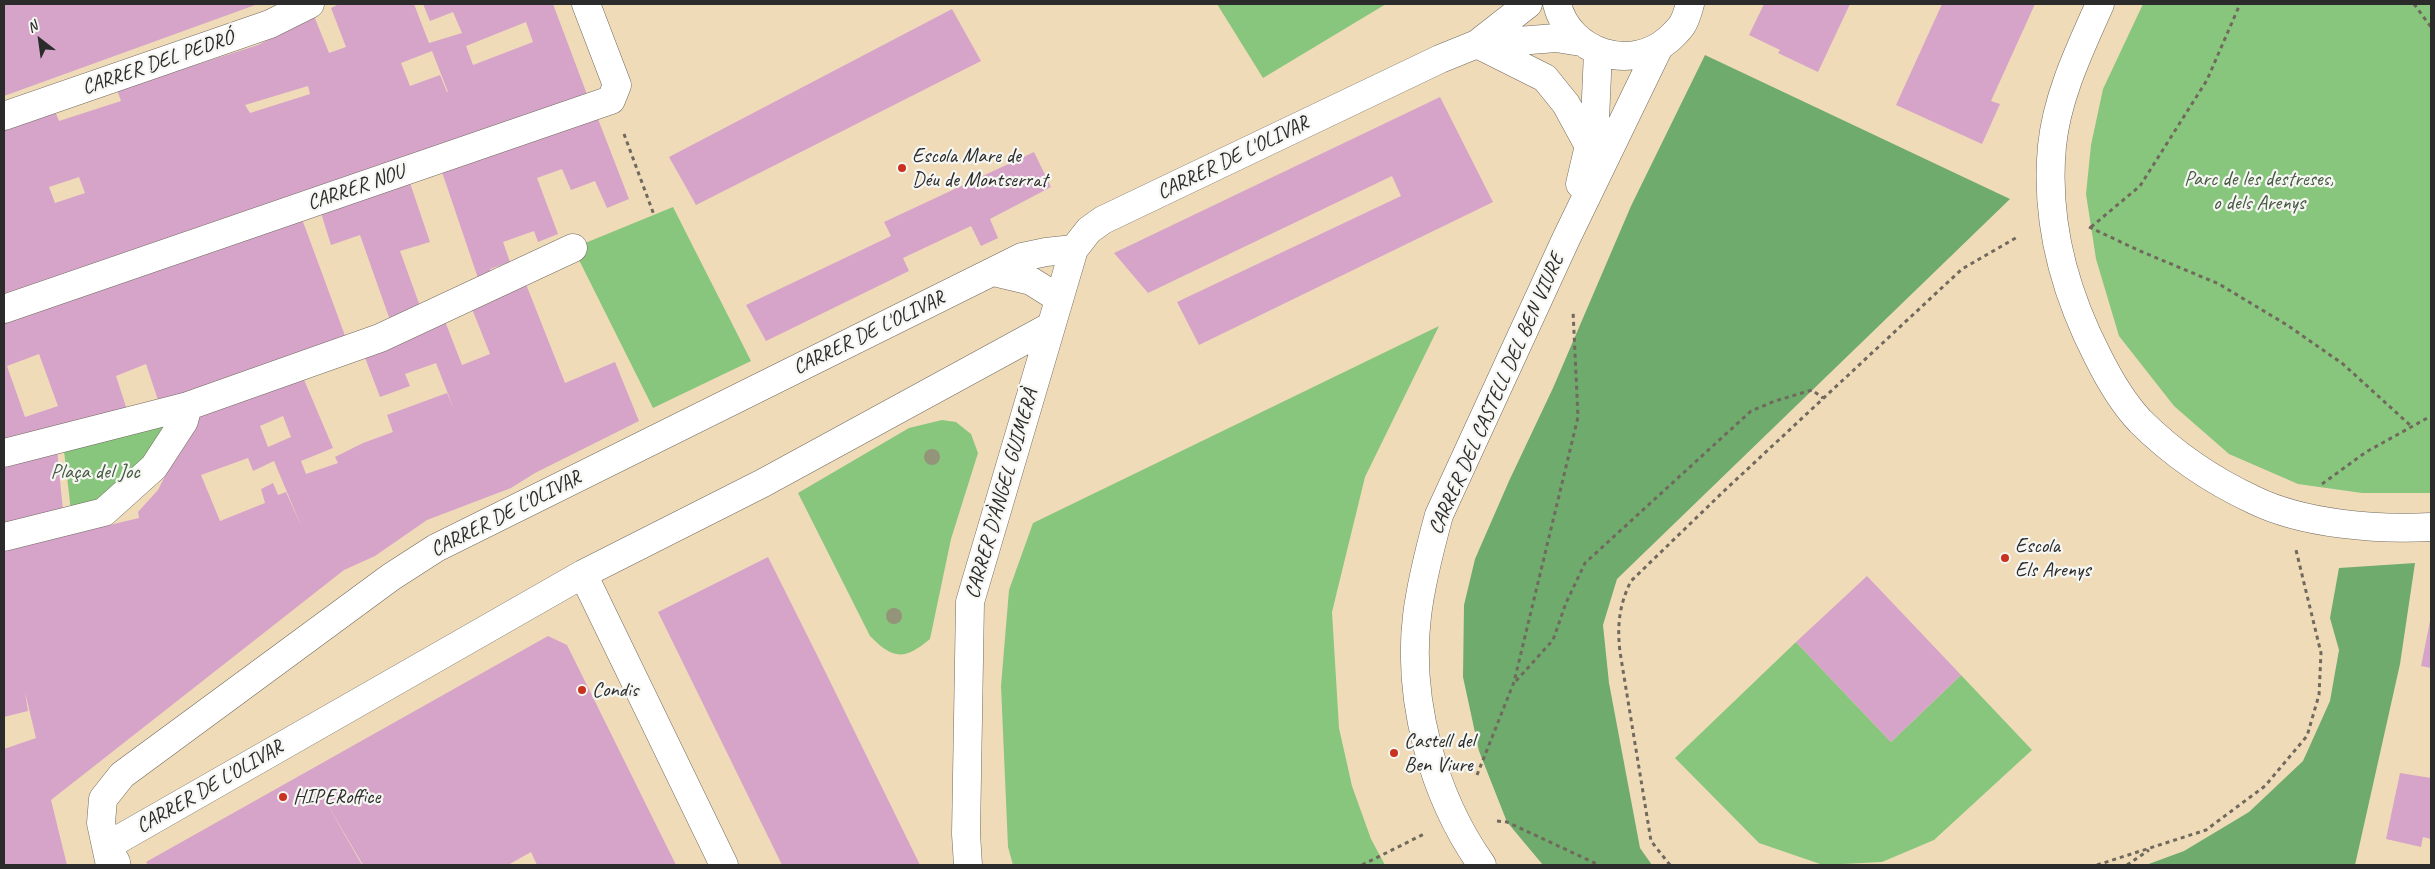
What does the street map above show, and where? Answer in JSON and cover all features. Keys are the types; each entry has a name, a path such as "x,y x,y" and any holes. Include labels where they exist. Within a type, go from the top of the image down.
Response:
{"street":[{"name":"CARRER DEL PEDRÓ","path":"4,116 270,24 310,4"},
{"path":"586,4 617,85 611,100"},
{"name":"CARRER DE L'OLIVAR","path":"1051,326 763,483 583,574 112,859 101,823 103,799 122,775 406,568 479,525 1022,257 1074,249 1089,230 1103,220 1440,59 1478,44 1528,4"},
{"path":"1557,4 1566,26 1589,47"},
{"path":"1659,48 1682,26 1690,4"},
{"path":"2100,4 2075,60 2061,104 2052,144 2050,194 2054,232 2065,276 2081,324 2108,378 2139,420 2159,438 2200,469 2254,500 2312,518 2367,526 2431,527"},
{"name":"CARRER DE L'OLIVAR","path":"1478,44 1556,38 1629,57 1659,48"},
{"path":"1478,44 1544,78 1566,104 1590,148"},
{"name":"CARRER DEL CASTELL DEL BEN VIURE","path":"1566,239 1590,148 1595,120 1589,47"},
{"name":"CARRER DEL CASTELL DEL BEN VIURE","path":"1482,865 1454,820 1439,783 1419,703 1416,658 1417,617 1427,560 1439,515 1566,239 1659,48"},
{"name":"CARRER NOU","path":"4,309 611,100"},
{"path":"4,453 188,406 380,338 573,248"},
{"name":"CARRER D'ÀNGEL GUIMERÀ","path":"968,865 966,834 970,602 1074,249"},
{"path":"993,272 1031,281 1058,298"},
{"path":"4,537 104,512 154,467 184,421 188,406"},
{"path":"583,574 724,865"}],"path":[{"path":"2091,227 2140,186 2208,80 2240,4"},
{"path":"2414,4 2431,27"},
{"path":"611,100 654,215"},
{"path":"2085,226 2219,284 2287,325 2342,364 2411,426"},
{"path":"1670,865 1650,841 1620,652 1618,628 1622,599 1631,581 1962,269 2026,232"},
{"path":"1477,776 1514,682 1578,417 1573,311"},
{"path":"1514,682 1553,640 1566,603 1585,563 1751,411 1775,401 1812,390 1823,398"},
{"path":"2318,487 2366,452 2431,416"},
{"path":"2097,865 2206,830 2265,786 2307,736 2320,695 2321,653 2294,542"},
{"path":"1496,821 1507,822 1599,865"},
{"path":"1362,865 1398,848"},
{"path":"2127,865 2152,848"}],"green space":[{"path":"1217,4 1386,4 1263,78"},
{"name":"Parc de les destreses, o dels Arenys","path":"2143,4 2431,4 2431,493 2362,493 2298,484 2229,454 2174,406 2119,336 2096,259 2086,194 2091,145 2103,89"},
{"path":"1705,55 2010,199 1617,579 1603,625 1609,683 1640,848 1652,865 1543,865 1507,822 1479,751 1463,677 1464,605 1475,559 1509,481 1553,388 1631,206"},
{"path":"673,207 751,361 653,408 573,248"},
{"path":"1439,326 1365,477 1332,612 1339,728 1352,786 1371,839 1385,865 1013,865 1008,847 1001,686 1009,590 1033,523"},
{"name":"Plaça del Joc","path":"177,417 149,463 99,505 71,511 64,451"},
{"path":"942,420 956,422 971,434 978,453 951,539 930,639 906,654 892,653 870,636 798,493 909,428"},
{"path":"2415,563 2400,664 2355,865 2146,865 2184,851 2249,812 2303,761 2330,701 2339,650 2330,618 2339,568"},
{"path":"1796,642 1891,742 1961,675 2032,750 1934,840 1882,862 1823,865 1759,843 1675,758"}],"building":[{"path":"4,4 258,4 4,96"},
{"path":"339,4 414,4 429,43 462,33 453,12 430,21 423,4 553,4 588,97 4,295 4,129 55,111 59,121 121,101 117,90 258,45 314,16 329,53 346,47 331,8","holes":["526,22 533,42 473,65 466,46","432,51 448,92 440,75 410,86 401,63","308,86 310,94 250,113 245,105","79,177 85,193 55,203 49,187"]},
{"path":"1764,4 1850,4 1818,72 1778,53 1780,50 1749,35"},
{"path":"1942,4 2035,4 1991,101 2000,104 1982,144 1896,105"},
{"path":"952,9 981,61 696,205 669,157"},
{"path":"1440,97 1493,202 1199,345 1177,302 1401,196 1392,176 1148,293 1114,253"},
{"path":"598,119 629,199 607,208 595,181 571,190 562,169 537,178 558,234 538,242 534,231 503,242 510,262 490,269 493,277 480,284 442,172"},
{"path":"1034,152 1051,187 990,219 998,238 981,246 971,226 903,258 909,271 766,341 746,305 891,236 884,222"},
{"path":"410,183 430,242 400,251 421,309 391,323 360,235 331,245 321,213"},
{"path":"302,219 347,341 160,406 146,364 116,376 128,413 4,445 4,320","holes":["39,354 58,406 25,417 7,366"]},
{"path":"524,279 565,383 615,362 639,421 535,473 511,488 427,520 375,556 344,570 51,800 67,865 4,865 4,749 36,738 25,692 28,711 4,717 4,550 139,518 138,512 158,490 197,412 302,375 333,448 301,461 306,474 338,463 335,457 363,443 393,432 387,415 447,393 454,409 436,363 405,374 410,386 380,397 364,355 443,316 462,365 490,354 470,304","holes":["283,416 291,437 268,447 260,426","248,458 253,471 274,461 302,528 286,492 278,495 273,483 261,489 265,503 220,521 201,475"]},
{"path":"57,449 63,511 4,526 4,461"},
{"path":"768,557 920,865 782,865 658,612"},
{"path":"1867,576 1961,675 1891,742 1796,642"},
{"path":"2431,621 2431,668 2421,666"},
{"path":"548,636 567,645 676,865 537,865 531,852 508,865 363,865 322,795 362,865 148,865 146,862"},
{"path":"2400,773 2431,778 2431,839 2423,837 2421,847 2386,839"}],"place":[{"name":"Escola Mare de Déu de Montserrat","path":"902,168"},
{"name":"Escola Els Arenys","path":"2005,558"},
{"name":"Condis","path":"582,690"},
{"name":"Castell del Ben Viure","path":"1394,753"},
{"name":"HIPERoffice","path":"283,797"}]}
